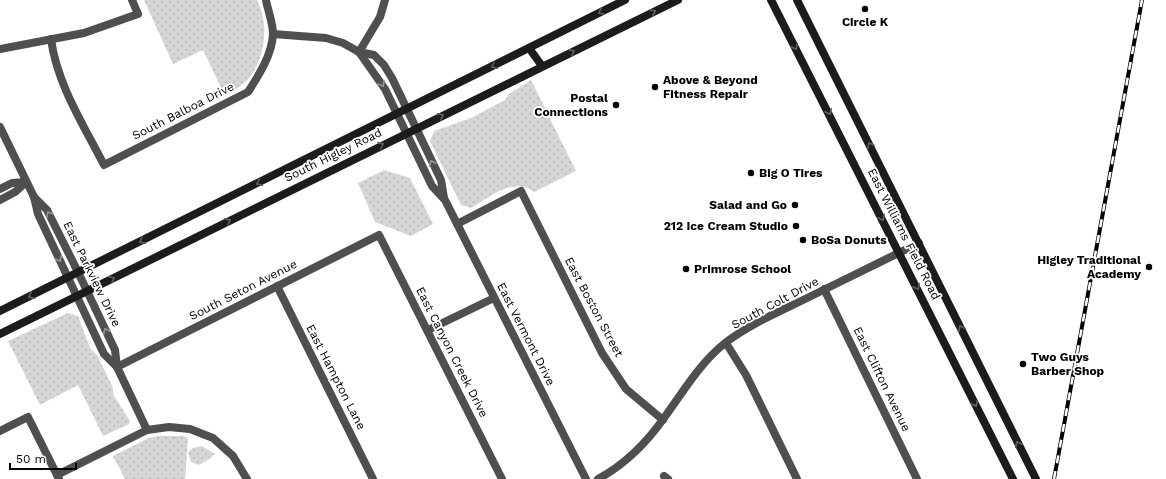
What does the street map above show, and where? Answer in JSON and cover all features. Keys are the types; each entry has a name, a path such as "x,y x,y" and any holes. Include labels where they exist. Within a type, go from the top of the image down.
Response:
{"main road":[{"name":"South Higley Road","path":"0,311 626,0"},
{"name":"South Higley Road","path":"0,334 415,128 678,0"},
{"name":"East Williams Field Road","path":"772,0 1013,479"},
{"name":"East Williams Field Road","path":"797,0 1036,479"},
{"path":"529,48 542,66"}],"street":[{"path":"0,49 84,33 138,14 132,0"},
{"path":"266,0 273,34"},
{"path":"359,52 380,17 385,0"},
{"name":"South Balboa Drive","path":"50,39 60,78 104,165 248,92 261,72 273,34"},
{"name":"East Vermont Drive","path":"273,34 326,38 343,43 359,52 374,55 384,65 441,180 445,200 586,479"},
{"name":"East Vermont Drive","path":"359,52 379,78 432,186 445,200"},
{"name":"East Parkview Drive","path":"0,128 34,197 38,214 104,354 117,368 147,430"},
{"path":"0,189 12,183 26,182"},
{"path":"0,200 15,192 26,182"},
{"name":"East Boston Street","path":"457,224 521,191 602,353 626,389 663,420"},
{"name":"East Parkview Drive","path":"34,197 47,210 116,350 117,368"},
{"name":"South Seton Avenue","path":"117,368 379,235"},
{"name":"East Canyon Creek Drive","path":"379,235 502,479"},
{"name":"South Colt Drive","path":"598,479 607,474 636,450 663,420 690,380 726,343 760,321 918,243"},
{"name":"East Hampton Lane","path":"277,286 374,479"},
{"name":"East Clifton Avenue","path":"824,289 917,479"},
{"path":"428,330 494,298"},
{"path":"726,343 746,375 796,479"},
{"path":"0,431 28,417 58,477 147,430 169,427 190,429 213,438 233,456 247,479"}],"shaded area":[{"path":"144,0 257,0 263,19 264,39 260,59 248,80 225,96 203,50 173,64"},
{"path":"531,80 576,171 534,192 518,186 510,187 493,194 471,208 461,205 430,141 434,131 471,118 505,100 509,94"},
{"path":"384,170 410,178 433,224 411,236 375,222 358,183"},
{"path":"68,313 78,316 90,348 97,355 113,388 113,394 130,421 129,424 103,436 78,385 40,405 8,341"},
{"path":"159,436 184,436 188,438 185,479 125,479 113,456 149,438"},
{"path":"202,446 215,454 199,465 191,462 188,452 193,448"}],"railway":[{"path":"1054,479 1142,0"}],"place":[{"name":"Circle K","path":"865,9"},
{"name":"Above & Beyond Fitness Repair","path":"655,87"},
{"name":"Postal Connections","path":"616,105"},
{"name":"Big O Tires","path":"751,173"},
{"name":"Salad and Go","path":"795,205"},
{"name":"212 Ice Cream Studio","path":"796,226"},
{"name":"BoSa Donuts","path":"803,240"},
{"name":"Higley Traditional Academy","path":"1149,267"},
{"name":"Primrose School","path":"686,269"},
{"name":"Two Guys Barber Shop","path":"1023,364"}]}
